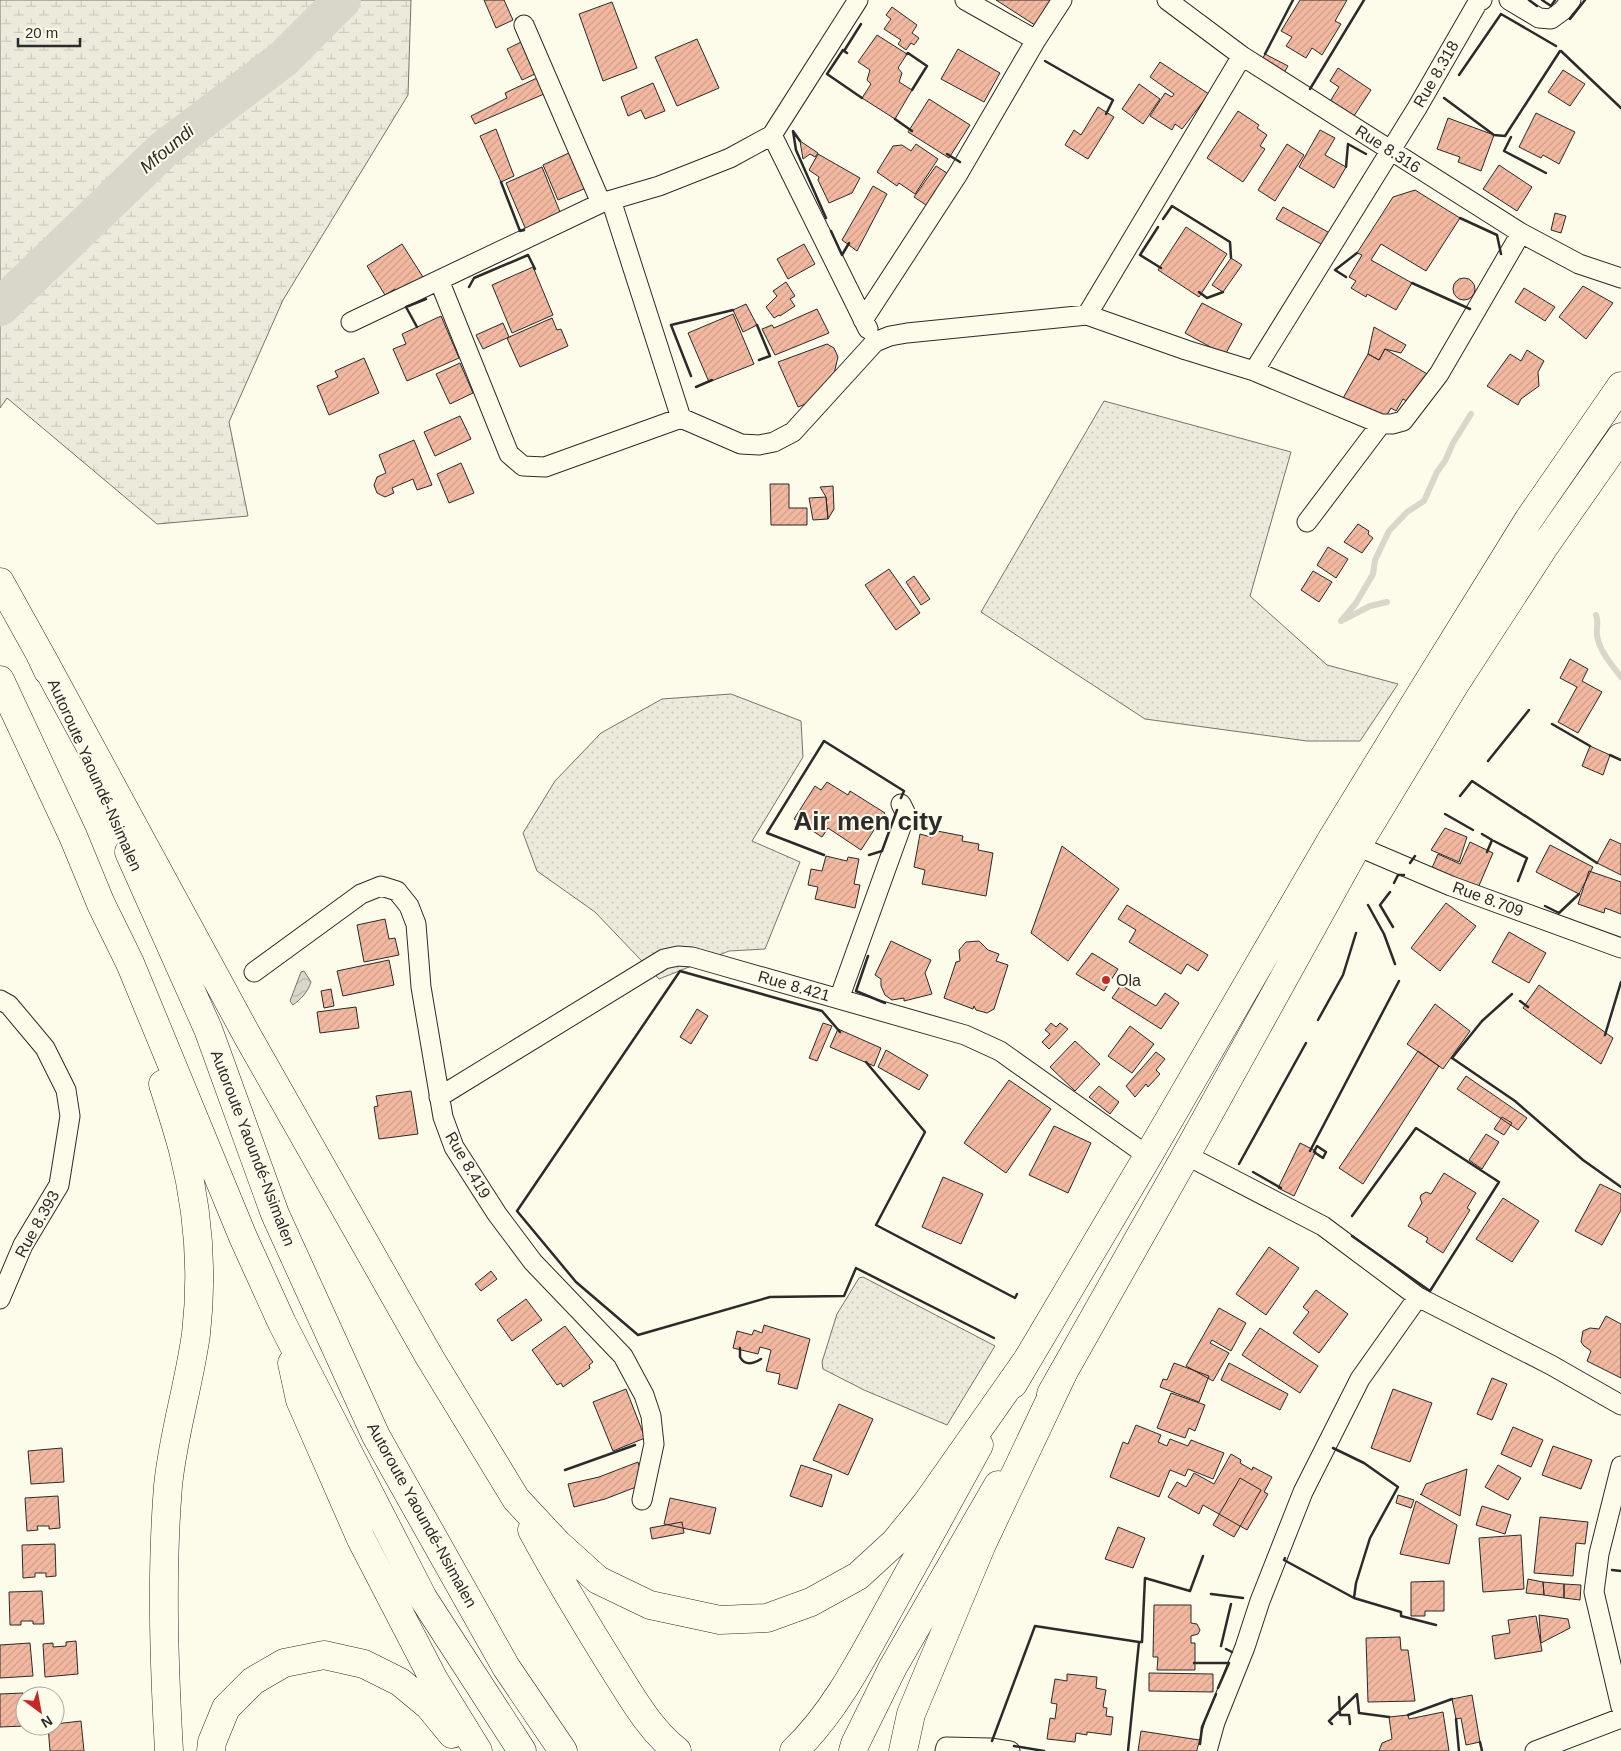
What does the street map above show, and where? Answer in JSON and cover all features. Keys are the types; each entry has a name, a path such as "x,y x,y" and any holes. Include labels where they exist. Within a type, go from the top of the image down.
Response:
{"highway":[{"path":"794,1751 807,1739 831,1707 864,1654 1025,1363 1148,1156 1333,837 1422,690 1529,519 1621,386"},
{"path":"854,1751 855,1744 892,1667 1063,1373 1357,846 1455,684 1544,548 1621,437"},
{"name":"Autoroute Yaoundé-Nsimalen","path":"0,582 40,654 208,1030 275,1214 376,1436 506,1666 563,1751"},
{"path":"40,654 248,1037 426,1349 516,1499 564,1589 643,1714 666,1742 677,1751"},
{"name":"Autoroute Yaoundé-Nsimalen","path":"0,680 130,964 243,1237 282,1323 423,1598 522,1751"},
{"path":"101,904 157,1065 183,1151 193,1205 200,1267 196,1334 168,1485 163,1606 169,1751"},
{"path":"282,1323 300,1400 361,1539 433,1678 478,1751"},
{"path":"516,1499 558,1544 598,1580 650,1605 720,1620 767,1618 811,1602 858,1576 895,1542 926,1504 1025,1363"},
{"path":"903,1751 912,1714 982,1544 1063,1373"},
{"path":"211,1751 212,1742 226,1708 253,1681 284,1663 324,1655 364,1664 400,1682 429,1706 466,1751"}],"street":[{"path":"351,322 606,201 659,186 730,158 772,135 858,0"},
{"path":"964,0 1036,40"},
{"path":"863,320 958,174 1036,40 1062,0"},
{"name":"Rue 8.316","path":"1167,0 1242,56 1521,233 1579,264 1621,278"},
{"name":"Rue 8.318","path":"1254,370 1416,108 1478,2 1482,0"},
{"path":"1509,0 1539,18 1551,19 1562,11 1570,0"},
{"path":"524,25 606,201 682,418"},
{"path":"1088,315 1242,56"},
{"path":"772,135 875,342"},
{"path":"439,280 509,454 523,466 545,467 682,418 740,444 759,445 774,442 793,432 875,342 890,336 907,333 1088,315 1186,350 1254,370 1381,424 1392,424 1403,420 1439,374 1521,233"},
{"path":"1307,522 1381,424"},
{"path":"839,1000 905,816 901,804"},
{"name":"Rue 8.709","path":"1357,846 1452,886 1621,948"},
{"name":"Rue 8.419","path":"254,972 361,894 381,886 397,891 408,906 416,924 421,987 439,1097 443,1118 454,1147 497,1214 533,1262 623,1356 644,1395 651,1416 654,1444 642,1500"},
{"name":"Rue 8.421","path":"439,1097 664,959 692,956 965,1035 1000,1051 1148,1156"},
{"name":"Rue 8.393","path":"0,1000 9,1005 45,1048 66,1090 70,1116 59,1185 23,1245 0,1299"},
{"path":"1186,1155 1323,1226 1418,1297 1551,1365 1621,1405"},
{"path":"1207,1751 1215,1722 1245,1647 1260,1600 1303,1492 1360,1380 1418,1297"},
{"path":"1621,1466 1599,1554 1594,1592 1621,1707"},
{"path":"1535,1751 1621,1718"},
{"path":"945,1751 946,1747 990,1748 1010,1751"}],"green space":[{"path":"0,0 411,0 408,95 283,300 229,422 248,516 157,524 7,398 0,408"},
{"path":"1104,401 1291,452 1250,596 1327,665 1398,684 1360,741 1307,741 1145,719 981,612"},
{"path":"731,694 801,721 803,757 752,841 800,862 765,949 729,951 659,979 595,912 537,871 523,833 555,781 601,733 662,699"},
{"path":"863,1277 995,1346 947,1425 864,1390 823,1369 822,1362 837,1314 859,1278"}],"water":[{"path":"304,971 311,982 304,995 293,1005 290,1001 301,972"}],"building":[{"path":"484,0 504,0 513,20 496,28"},
{"path":"996,0 1059,0 1041,29"},
{"path":"1300,0 1347,0 1335,21 1341,24 1322,55 1312,48 1306,58 1286,46 1292,37 1281,31"},
{"path":"612,2 637,68 603,81 579,14"},
{"path":"892,7 917,25 912,33 919,38 914,45 911,43 906,50 898,44 901,40 884,29 891,19 886,15"},
{"path":"877,35 907,54 898,68 902,73 899,82 912,90 895,119 862,98 871,84 867,80 870,70 858,62"},
{"path":"697,39 719,88 677,106 655,57"},
{"path":"521,42 535,74 522,80 507,49"},
{"path":"958,49 1000,73 984,102 941,79"},
{"path":"1265,54 1288,66 1279,81 1257,69"},
{"path":"1160,62 1209,94 1182,129 1175,124 1172,130 1150,116 1165,93 1172,97 1174,94 1150,77"},
{"path":"1338,68 1371,90 1350,122 1327,106 1339,87 1330,81"},
{"path":"1563,70 1585,84 1570,106 1548,92"},
{"path":"537,78 544,94 475,124 471,116 507,98 505,93"},
{"path":"653,83 665,111 645,119 641,110 628,116 621,97"},
{"path":"1139,84 1160,99 1143,124 1122,109"},
{"path":"929,99 970,125 949,158 908,132"},
{"path":"1098,107 1114,117 1088,159 1065,145 1074,130 1081,135"},
{"path":"1238,111 1259,125 1257,128 1267,135 1260,146 1265,149 1243,182 1207,158"},
{"path":"1536,113 1575,132 1559,164 1543,155 1541,158 1519,147"},
{"path":"1448,118 1494,135 1481,171 1458,162 1460,157 1437,149"},
{"path":"496,129 514,176 501,182 480,136"},
{"path":"1320,130 1335,138 1325,155 1346,167 1334,188 1299,167"},
{"path":"800,141 818,153 815,157 810,154 803,159"},
{"path":"916,144 938,159 915,194 899,183 897,186 877,172 893,146 902,145 911,151"},
{"path":"1287,144 1304,155 1275,201 1258,190"},
{"path":"571,152 586,188 558,200 543,165"},
{"path":"818,154 860,178 852,193 829,203 818,180 819,177 809,170"},
{"path":"1499,165 1532,187 1517,211 1483,189"},
{"path":"936,166 950,175 929,207 914,197"},
{"path":"542,167 564,222 529,237 506,183"},
{"path":"873,186 887,194 857,251 842,240"},
{"path":"1415,190 1460,218 1426,271 1381,244 1371,260 1412,283 1396,310 1367,294 1366,297 1351,288 1356,281 1349,277 1362,255 1357,253 1393,197"},
{"path":"1283,207 1337,237 1330,249 1276,219"},
{"path":"1555,213 1566,216 1561,233 1551,230"},
{"path":"1186,227 1227,254 1199,297 1158,270"},
{"path":"402,244 423,277 397,293 395,289 385,295 367,266"},
{"path":"804,244 815,264 788,279 777,259"},
{"path":"1231,258 1242,265 1223,292 1212,285"},
{"path":"533,267 553,315 512,333 492,285"},
{"path":"1464,278 1472,281 1475,289 1472,297 1464,300 1456,297 1453,289 1456,281"},
{"path":"786,282 795,296 790,299 795,306 774,318 766,307 777,296 773,291"},
{"path":"1583,286 1613,303 1586,339 1559,317"},
{"path":"1524,288 1555,307 1545,321 1515,302"},
{"path":"1202,303 1242,324 1225,355 1185,333"},
{"path":"746,304 757,325 743,332 733,310"},
{"path":"817,309 829,333 775,355 762,329 772,325 774,328"},
{"path":"733,314 754,364 709,382 688,333"},
{"path":"441,316 459,358 407,381 393,349 406,344 402,334"},
{"path":"552,318 557,330 561,329 568,346 520,367 507,338"},
{"path":"503,323 509,337 483,349 476,335"},
{"path":"1374,327 1406,345 1401,353 1385,349 1379,360 1368,354"},
{"path":"827,344 834,348 838,357 832,382 826,396 798,407 778,362"},
{"path":"1385,349 1429,375 1412,404 1403,399 1396,411 1391,408 1384,420 1342,400 1368,354 1379,360"},
{"path":"1527,350 1544,361 1538,372 1539,386 1521,399 1518,405 1487,386 1510,354 1521,361"},
{"path":"364,358 379,393 329,415 317,386 338,377 335,371"},
{"path":"460,363 473,393 450,404 436,374"},
{"path":"460,416 471,439 435,456 424,432"},
{"path":"414,440 432,485 417,490 413,479 392,488 394,493 385,497 377,493 374,485 377,477 386,473 379,455"},
{"path":"461,463 474,493 449,503 437,474"},
{"path":"770,484 789,484 789,508 807,508 807,525 771,525"},
{"path":"833,486 834,509 828,519 826,497 820,487"},
{"path":"826,497 828,519 813,520 809,498"},
{"path":"1358,524 1369,531 1368,534 1373,538 1362,553 1344,542"},
{"path":"1328,547 1348,559 1336,578 1317,565"},
{"path":"889,569 920,613 896,630 865,585"},
{"path":"1313,571 1332,582 1319,602 1301,590"},
{"path":"914,576 930,599 921,605 906,582"},
{"path":"1570,659 1588,669 1582,681 1602,692 1578,733 1558,722 1577,687 1560,678"},
{"path":"1590,746 1610,755 1603,775 1582,766"},
{"path":"827,782 848,795 850,791 885,813 861,850 828,828 822,837 794,819 815,786 821,790"},
{"path":"1445,828 1467,837 1459,862 1431,850"},
{"path":"932,830 963,836 962,841 979,844 978,850 993,853 986,896 922,884 925,870 914,867 920,834 931,837"},
{"path":"1610,839 1621,844 1621,875 1597,863"},
{"path":"1470,842 1493,853 1475,895 1429,875 1438,854 1460,864"},
{"path":"1550,845 1593,867 1579,894 1536,872"},
{"path":"1062,846 1119,889 1068,961 1031,933"},
{"path":"826,856 847,861 848,857 859,859 854,884 860,885 855,908 815,899 818,887 808,885 811,869 822,871"},
{"path":"1589,871 1621,882 1621,914 1605,908 1604,913 1578,904"},
{"path":"1446,903 1476,926 1440,971 1411,948"},
{"path":"1127,905 1208,955 1198,971 1187,964 1181,974 1129,942 1136,930 1118,919"},
{"path":"385,919 389,939 395,938 399,955 364,962 357,925"},
{"path":"1509,932 1546,953 1529,983 1492,962"},
{"path":"891,941 931,960 925,973 932,994 904,1001 904,998 892,1000 885,995 881,986 881,979 875,975"},
{"path":"979,941 988,950 999,954 996,961 1008,965 994,1009 987,1013 976,1010 974,1006 973,1009 944,998 956,962 960,961 959,950 966,942"},
{"path":"1092,953 1118,969 1104,991 1076,974"},
{"path":"389,960 394,985 343,996 337,971"},
{"path":"1121,985 1156,1006 1165,993 1179,1003 1161,1029 1112,998"},
{"path":"1539,985 1613,1038 1601,1064 1523,1008"},
{"path":"331,989 334,1006 324,1008 321,991"},
{"path":"1435,1004 1470,1031 1443,1069 1407,1044"},
{"path":"356,1007 359,1028 320,1033 317,1012"},
{"path":"697,1009 708,1016 691,1044 680,1037"},
{"path":"823,1023 832,1026 817,1061 809,1058"},
{"path":"1051,1023 1056,1027 1060,1023 1068,1029 1049,1049 1042,1042 1050,1034 1045,1030"},
{"path":"1130,1026 1154,1044 1132,1073 1108,1056"},
{"path":"838,1029 881,1048 874,1066 830,1047"},
{"path":"1075,1041 1100,1064 1075,1091 1050,1067"},
{"path":"886,1050 928,1075 919,1090 878,1067"},
{"path":"1418,1051 1439,1066 1363,1184 1339,1168"},
{"path":"1156,1052 1165,1059 1156,1070 1160,1074 1148,1087 1146,1084 1135,1097 1126,1086"},
{"path":"1466,1076 1527,1118 1518,1130 1457,1089"},
{"path":"1009,1080 1051,1109 1006,1173 964,1143"},
{"path":"1099,1086 1119,1102 1110,1114 1089,1097"},
{"path":"411,1091 418,1134 379,1139 374,1107 378,1106 376,1096"},
{"path":"1502,1117 1512,1123 1504,1135 1494,1129"},
{"path":"1054,1126 1091,1143 1068,1193 1029,1175"},
{"path":"1486,1134 1499,1142 1482,1169 1469,1160"},
{"path":"1300,1143 1316,1151 1294,1196 1278,1188"},
{"path":"1444,1173 1476,1193 1467,1208 1470,1210 1443,1253 1426,1242 1428,1238 1408,1226 1422,1203 1421,1195 1426,1192 1431,1194"},
{"path":"943,1177 983,1194 961,1244 922,1227"},
{"path":"1600,1184 1621,1194 1621,1210 1602,1245 1575,1231"},
{"path":"1503,1198 1539,1221 1512,1262 1476,1239"},
{"path":"1269,1247 1299,1268 1266,1315 1236,1294"},
{"path":"491,1271 497,1279 481,1291 475,1284"},
{"path":"1316,1290 1348,1314 1319,1353 1293,1333 1309,1312 1303,1307"},
{"path":"526,1299 542,1320 512,1341 497,1320"},
{"path":"1219,1308 1246,1323 1231,1351 1212,1340 1210,1343 1229,1353 1213,1381 1186,1366"},
{"path":"1606,1316 1621,1324 1621,1378 1587,1361 1591,1351 1581,1342 1583,1331 1590,1328 1599,1329"},
{"path":"764,1325 810,1339 797,1389 778,1384 780,1374 766,1371 771,1350 760,1347 758,1354 733,1348 737,1331 752,1335 754,1330 762,1333"},
{"path":"565,1326 593,1362 589,1365 590,1368 563,1387 561,1383 557,1385 532,1350"},
{"path":"1260,1328 1318,1366 1300,1393 1242,1355"},
{"path":"1174,1363 1209,1376 1199,1402 1160,1387 1163,1379 1167,1380"},
{"path":"1229,1363 1288,1394 1280,1410 1221,1380"},
{"path":"1492,1378 1507,1384 1492,1420 1477,1414"},
{"path":"626,1389 645,1438 613,1451 593,1402"},
{"path":"1393,1389 1432,1403 1410,1462 1371,1448"},
{"path":"1171,1393 1205,1405 1195,1431 1189,1428 1185,1438 1157,1428"},
{"path":"839,1404 873,1419 848,1475 813,1460"},
{"path":"1136,1425 1161,1435 1158,1442 1167,1446 1170,1439 1188,1446 1191,1440 1224,1453 1213,1479 1188,1469 1185,1476 1170,1470 1159,1497 1110,1477 1123,1442 1128,1444"},
{"path":"1513,1427 1543,1440 1531,1467 1501,1454"},
{"path":"1553,1446 1592,1460 1581,1489 1542,1475"},
{"path":"62,1448 64,1482 31,1484 28,1451"},
{"path":"1231,1454 1241,1460 1240,1463 1252,1470 1253,1467 1272,1477 1264,1492 1268,1494 1247,1530 1203,1505 1199,1514 1168,1497 1177,1482 1186,1487 1194,1473 1214,1484"},
{"path":"638,1462 644,1484 605,1499 574,1507 568,1484 599,1477"},
{"path":"801,1465 832,1475 822,1507 790,1496"},
{"path":"1498,1465 1521,1478 1508,1500 1485,1487"},
{"path":"1467,1469 1460,1516 1421,1495 1426,1484"},
{"path":"1240,1478 1261,1490 1234,1537 1213,1525"},
{"path":"1398,1495 1414,1500 1411,1508 1396,1503"},
{"path":"58,1496 60,1528 49,1529 49,1526 37,1526 38,1530 27,1531 25,1498"},
{"path":"670,1498 716,1508 710,1534 664,1524"},
{"path":"1416,1501 1457,1525 1449,1564 1400,1554"},
{"path":"1482,1506 1511,1515 1505,1534 1476,1525"},
{"path":"1540,1517 1588,1522 1585,1544 1576,1543 1573,1576 1534,1573"},
{"path":"682,1522 684,1533 652,1539 650,1528"},
{"path":"1118,1527 1145,1538 1133,1568 1105,1559"},
{"path":"1521,1535 1524,1589 1483,1592 1479,1538"},
{"path":"55,1544 56,1576 46,1577 46,1573 35,1573 35,1577 23,1578 22,1545"},
{"path":"1528,1579 1543,1582 1544,1595 1526,1593"},
{"path":"1444,1581 1444,1611 1425,1611 1425,1616 1411,1616 1411,1582"},
{"path":"1543,1582 1564,1584 1564,1598 1544,1595"},
{"path":"1564,1584 1581,1585 1580,1600 1564,1598"},
{"path":"42,1591 44,1624 33,1624 33,1621 21,1621 21,1625 10,1625 9,1592"},
{"path":"1154,1605 1191,1605 1191,1623 1197,1624 1200,1630 1198,1634 1191,1636 1191,1643 1195,1643 1195,1670 1157,1670 1158,1657 1153,1657"},
{"path":"1539,1615 1568,1619 1570,1628 1541,1643"},
{"path":"1536,1616 1542,1651 1495,1659 1492,1636 1510,1633 1508,1620"},
{"path":"1400,1637 1401,1650 1408,1650 1415,1701 1368,1702 1366,1638"},
{"path":"76,1641 78,1674 45,1677 43,1644 53,1643 53,1647 66,1646 66,1642"},
{"path":"30,1643 33,1676 0,1678 0,1645"},
{"path":"1149,1673 1213,1674 1213,1692 1149,1691"},
{"path":"1067,1674 1097,1677 1096,1688 1106,1690 1103,1707 1107,1708 1106,1716 1113,1717 1111,1735 1087,1732 1087,1735 1076,1733 1075,1742 1047,1739 1050,1718 1055,1719 1057,1704 1051,1703 1055,1679 1067,1681"},
{"path":"15,1693 15,1726 0,1727 0,1694"},
{"path":"1472,1695 1480,1742 1466,1745 1461,1718 1456,1719 1452,1699"},
{"path":"1443,1712 1449,1751 1379,1751 1382,1743 1392,1739 1389,1717 1408,1715 1409,1719"},
{"path":"81,1721 84,1751 50,1751 49,1736 65,1736 65,1723"},
{"path":"1141,1731 1206,1741 1204,1751 1138,1751"}],"waterway":[{"name":"Mfoundi","path":"0,307 163,150 283,59 342,0"},
{"path":"1341,621 1356,603 1373,574 1375,560 1389,531 1407,512 1424,501 1437,472 1471,414"},
{"path":"1345,619 1370,606 1387,602"},
{"path":"1596,615 1600,647 1621,677"}],"wall":[{"path":"1265,54 1293,0"},
{"path":"1310,89 1364,0"},
{"path":"1529,0 1537,6"},
{"path":"1542,0 1551,6 1555,0"},
{"path":"1570,19 1585,0"},
{"path":"1459,75 1501,14 1556,46"},
{"path":"847,53 844,51 861,24"},
{"path":"844,51 827,74 862,98"},
{"path":"1444,98 1494,135 1505,136 1560,51"},
{"path":"1561,51 1621,108"},
{"path":"907,54 927,66 912,90"},
{"path":"1045,61 1113,100 1106,114"},
{"path":"895,119 912,131"},
{"path":"800,141 793,131 796,150 826,218"},
{"path":"1511,137 1504,151 1546,173"},
{"path":"1346,167 1348,144 1366,154"},
{"path":"947,154 960,162"},
{"path":"501,182 520,231 524,230"},
{"path":"1163,219 1172,206 1230,242 1231,258"},
{"path":"1460,218 1497,235 1501,254"},
{"path":"1158,227 1140,255 1161,268"},
{"path":"831,231 842,255 849,243"},
{"path":"1346,277 1335,270 1357,253"},
{"path":"469,287 474,278 528,255 535,269"},
{"path":"1412,283 1470,309"},
{"path":"1199,292 1207,298 1223,292"},
{"path":"417,327 406,307 426,299"},
{"path":"691,376 671,325 733,310"},
{"path":"757,325 770,356 759,360"},
{"path":"696,387 712,380"},
{"path":"1488,761 1529,710"},
{"path":"1552,724 1590,746"},
{"path":"824,855 767,833 824,741 904,791 901,798"},
{"path":"1610,755 1621,760"},
{"path":"1460,796 1472,781 1597,863"},
{"path":"869,855 882,851 897,810"},
{"path":"1445,814 1473,830"},
{"path":"1482,834 1492,840 1487,852"},
{"path":"1494,841 1527,858 1518,881"},
{"path":"1410,863 1415,856"},
{"path":"1394,883 1398,875 1404,875"},
{"path":"1390,892 1380,905 1393,927"},
{"path":"1545,906 1559,913 1579,894"},
{"path":"1368,905 1384,934 1395,964"},
{"path":"1318,1020 1343,975 1356,933"},
{"path":"868,956 856,991 885,1003"},
{"path":"840,1032 822,1011 680,971 517,1211 576,1282 638,1335 770,1297 844,1296 856,1268 994,1338"},
{"path":"1310,1151 1399,981"},
{"path":"1605,1035 1621,982"},
{"path":"1512,994 1482,1021 1452,1058 1515,1101 1583,1160 1621,1187"},
{"path":"1520,1001 1528,1007"},
{"path":"1239,1164 1306,1043"},
{"path":"866,1062 925,1132 876,1225 1015,1298 1017,1294"},
{"path":"1352,1216 1416,1128 1499,1182 1430,1291 1352,1236"},
{"path":"1317,1146 1326,1152 1323,1158 1314,1152 1317,1146"},
{"path":"1253,1172 1281,1188"},
{"path":"740,1348 740,1357 744,1362 752,1363 761,1359"},
{"path":"565,1470 635,1445"},
{"path":"1333,1448 1364,1463 1398,1487 1370,1538 1356,1583 1354,1598"},
{"path":"1128,1751 1139,1642 1142,1642 1145,1578 1190,1591 1203,1556"},
{"path":"1285,1558 1284,1560 1354,1598 1401,1612 1401,1616 1436,1625"},
{"path":"1612,1570 1621,1571"},
{"path":"1211,1594 1243,1598"},
{"path":"1221,1646 1231,1604"},
{"path":"992,1741 1035,1626 1139,1642"},
{"path":"1226,1649 1232,1652"},
{"path":"1194,1663 1229,1663 1218,1688"},
{"path":"1200,1744 1202,1727 1216,1694"},
{"path":"1332,1724 1329,1721 1357,1694 1359,1713 1389,1717"},
{"path":"1339,1697 1340,1715 1349,1715 1350,1724"},
{"path":"1408,1715 1452,1699"},
{"path":"1456,1719 1459,1751"},
{"path":"1480,1742 1482,1751"},
{"path":"1014,1746 1044,1751"}],"place":[{"name":"Ola","path":"1106,980"}],"district":[{"name":"Air men city","path":"868,821"}]}
